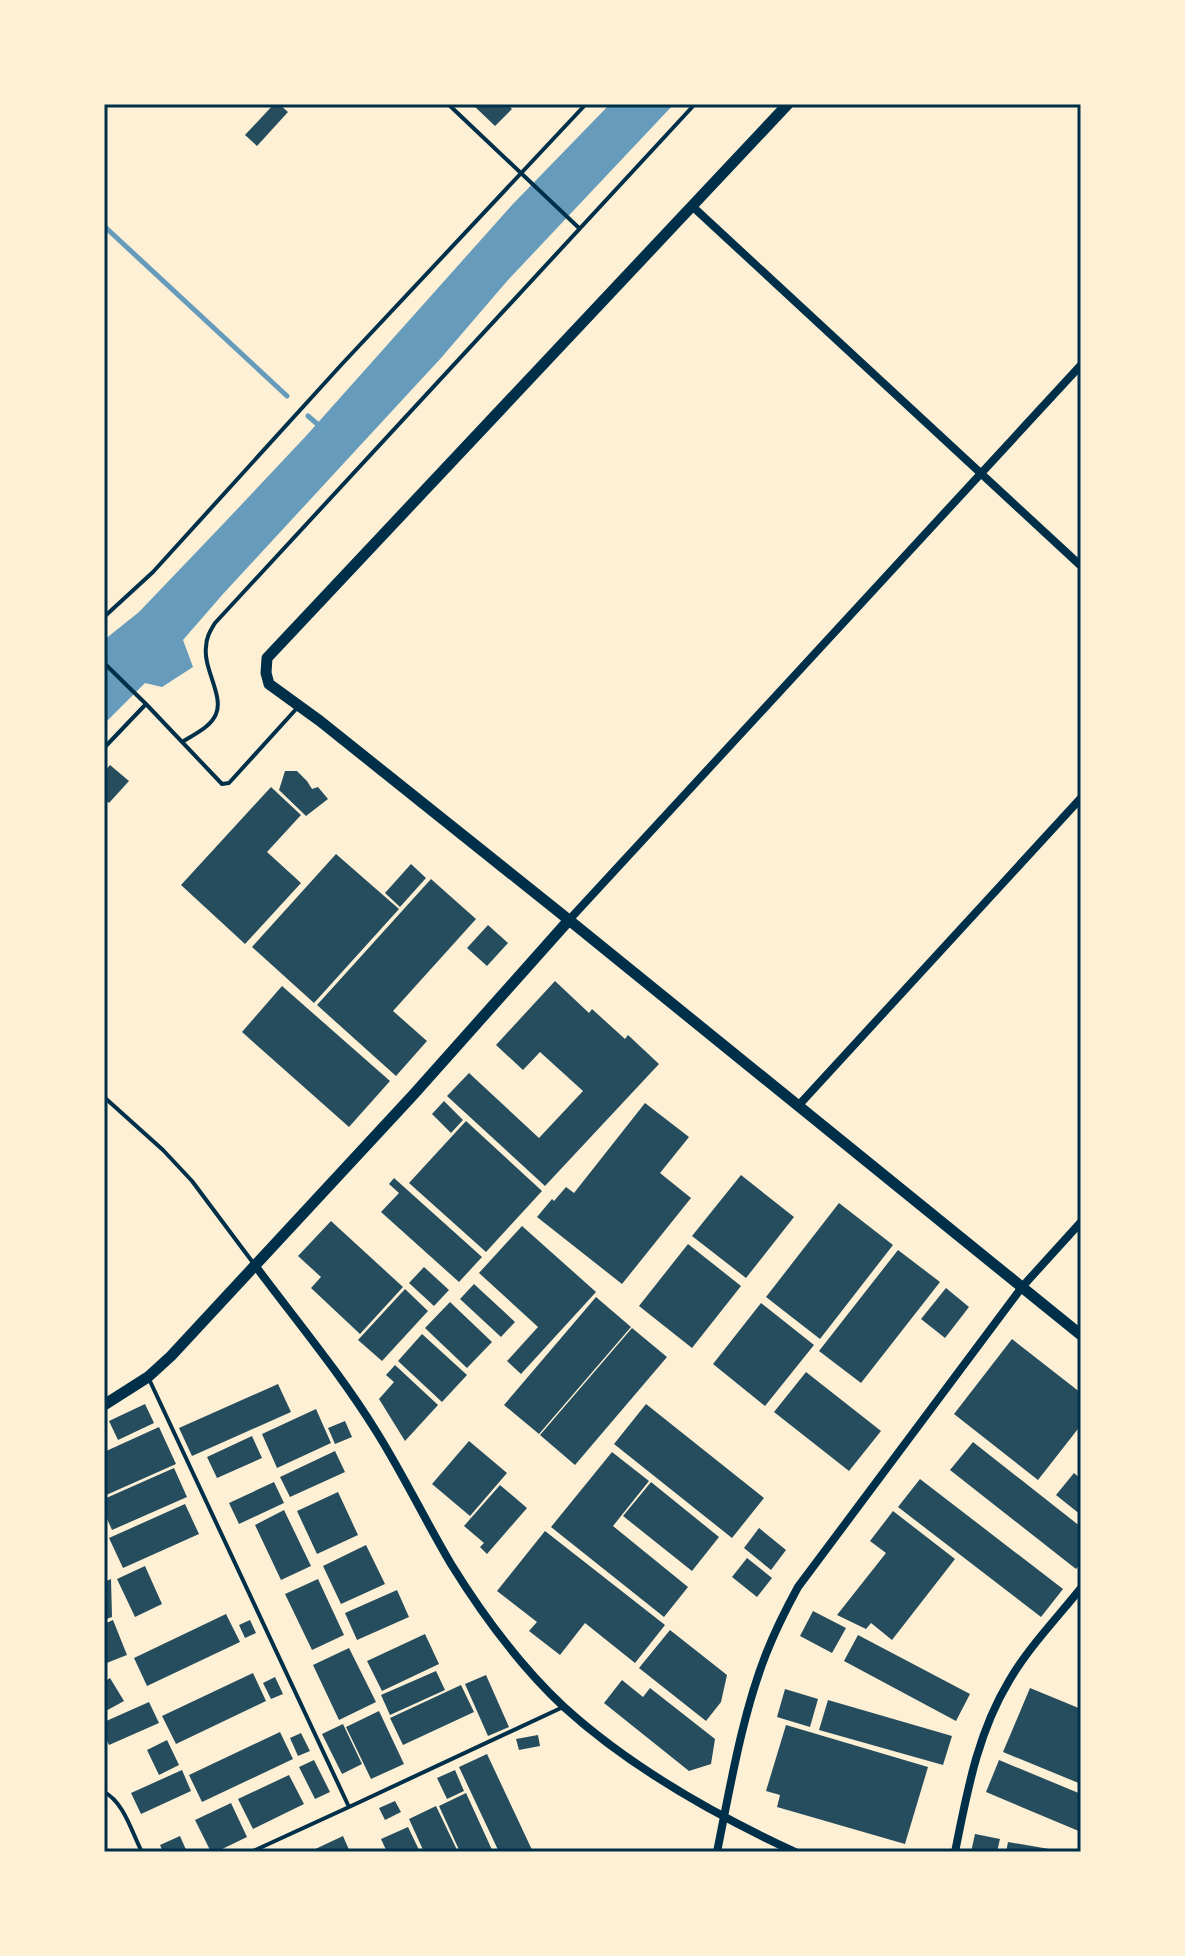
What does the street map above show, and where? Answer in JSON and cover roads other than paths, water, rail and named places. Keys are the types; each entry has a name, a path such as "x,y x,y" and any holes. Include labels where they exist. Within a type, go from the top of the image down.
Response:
{"street":[{"path":"788,104 267,658 266,673 269,684 320,721 569,920 1081,1335"},
{"path":"692,206 1081,566"},
{"path":"104,1405 148,1377 171,1356 1081,365"},
{"path":"798,1106 1081,798"},
{"path":"717,1852 756,1680 798,1587 1022,1287 1081,1222"},
{"path":"254,1264 375,1428 451,1564 480,1608 563,1707 649,1772 724,1817 795,1852"},
{"path":"955,1852 975,1759 995,1707 1009,1680 1081,1588"}],"lane":[{"path":"448,104 579,228"},
{"path":"104,617 153,572 314,394 586,104"},
{"path":"182,742 207,726 216,716 218,704 205,649 215,623 695,104"},
{"path":"104,663 222,784 229,783 298,706"},
{"path":"104,748 146,704"},
{"path":"104,1097 163,1150 192,1181 254,1264"},
{"path":"148,1377 349,1807"},
{"path":"251,1852 563,1707"},
{"path":"104,1792 118,1804 142,1852"}],"water":[{"path":"610,104 674,104 508,280 441,358 183,640 193,667 162,687 145,683 104,724 104,640 139,612 226,521 512,205"}],"waterway":[{"path":"104,226 287,396"},
{"path":"308,416 322,428"}]}
